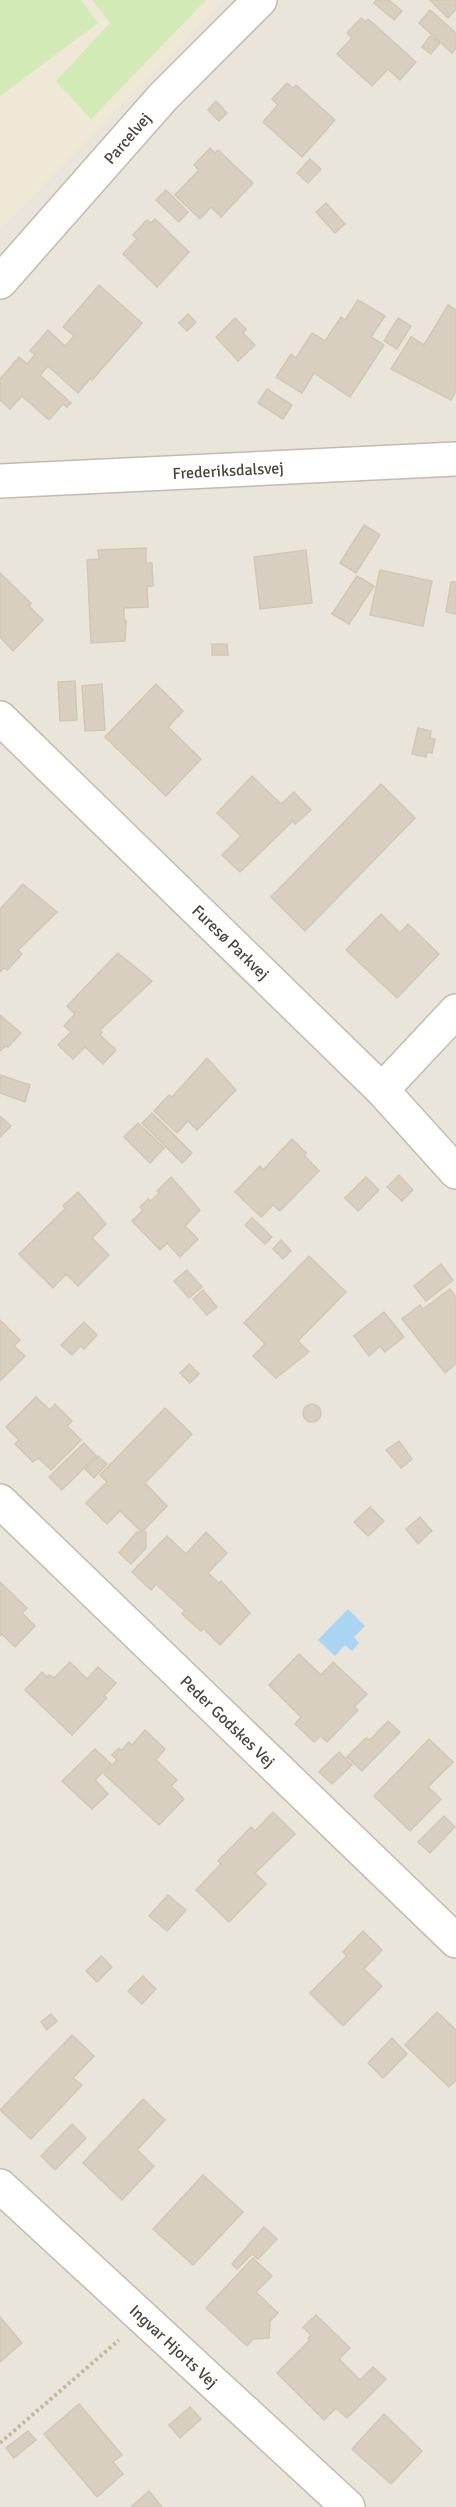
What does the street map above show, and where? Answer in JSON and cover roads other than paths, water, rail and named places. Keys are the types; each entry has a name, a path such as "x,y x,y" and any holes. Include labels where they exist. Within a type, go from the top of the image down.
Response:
{"street":[{"name":"Parcelvej","path":"0,282 163,97 260,0"},
{"name":"Frederiksdalsvej","path":"0,481 456,459"},
{"name":"Furesø Parkvej","path":"0,718 382,1090 456,1172"},
{"path":"382,1090 456,1011"},
{"name":"Peder Godskes Vej","path":"0,1501 456,1941"},
{"name":"Ingvar Hjorts Vej","path":"0,2186 348,2507"}],"water":[{"path":"348,1609 365,1626 354,1637 359,1643 352,1651 345,1645 335,1656 318,1640"}]}
